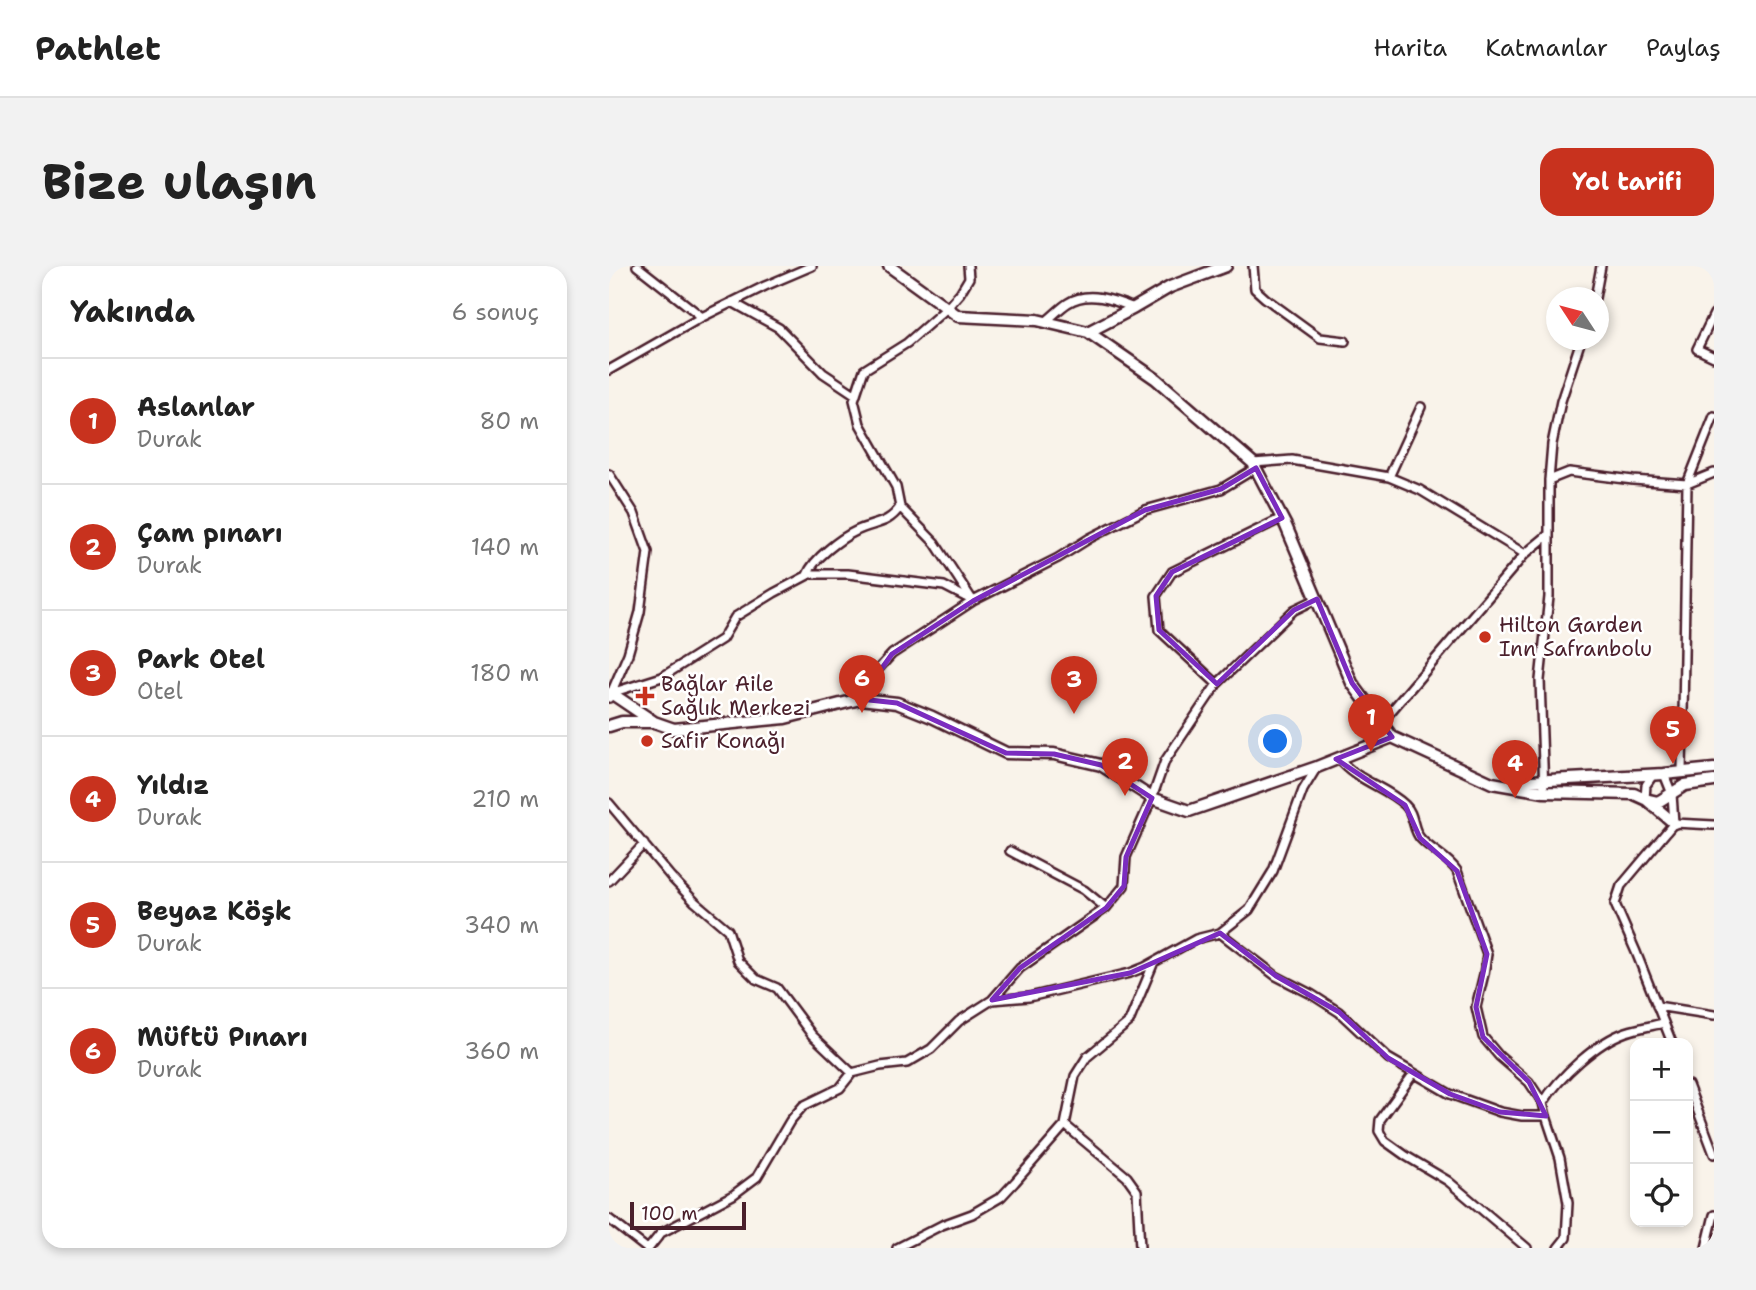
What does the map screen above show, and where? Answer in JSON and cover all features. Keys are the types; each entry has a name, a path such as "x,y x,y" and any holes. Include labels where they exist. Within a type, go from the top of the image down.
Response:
{"street":[{"path":"637,266 702,317"},
{"path":"609,370 702,317 812,266"},
{"path":"889,266 958,316 1037,320 1088,332 1156,379 1254,466 1282,518 1352,683 1392,737 1492,783 1634,794 1658,802 1685,785 1714,781"},
{"path":"968,266 969,278 947,308 907,343 864,370 854,400 860,424 896,487 900,507 935,543 973,601"},
{"path":"1088,332 1170,287 1226,266"},
{"path":"1253,266 1255,289 1265,298 1320,338 1345,341"},
{"path":"1597,287 1601,266"},
{"path":"1045,322 1069,302 1087,296 1115,300 1134,308"},
{"path":"732,302 779,328 823,373 856,395"},
{"path":"1714,314 1697,349 1714,357"},
{"path":"1543,787 1540,680 1549,597 1549,480 1552,444 1561,401 1578,350"},
{"path":"1389,477 1421,407"},
{"path":"1682,772 1687,484 1714,416"},
{"path":"860,699 870,678 892,654 973,601 1145,510 1221,489 1254,466 1292,460 1389,477 1419,490 1525,554"},
{"path":"1549,480 1569,472 1687,484 1714,473"},
{"path":"609,474 634,513 648,552 640,612 628,654 610,695"},
{"path":"807,575 817,560 839,541 857,530 890,519 900,507"},
{"path":"1217,684 1159,630 1157,596 1173,572 1282,518"},
{"path":"1381,723 1525,554 1548,535"},
{"path":"610,695 662,677 722,639 735,617 810,574 848,574 920,582 944,586 973,601"},
{"path":"609,1219 647,1248 661,1233 733,1195 757,1178 790,1121 803,1106 840,1088 852,1073 907,1063 931,1049 959,1021 992,1000 1020,968 1107,908 1124,886 1126,857 1165,761 1217,684 1294,610 1317,599"},
{"path":"610,695 654,722 674,729 785,718 860,699 897,703 933,717 1006,753 1054,754 1101,765 1152,798 1189,811 1317,767 1392,737"},
{"path":"609,726 622,722 654,722"},
{"path":"1338,758 1359,777 1405,805 1420,838 1458,871 1487,954 1476,1007 1483,1037 1499,1056 1529,1082 1543,1103 1560,1158 1568,1203 1566,1238 1558,1248"},
{"path":"992,1000 1029,997 1130,973 1196,939 1220,933 1249,911 1273,871 1303,790 1317,767"},
{"path":"1543,787 1714,769"},
{"path":"1658,775 1672,794 1674,823 1621,886 1615,904 1670,1038"},
{"path":"1645,799 1646,785 1658,775"},
{"path":"1645,799 1674,823 1714,825"},
{"path":"609,803 671,877 728,930 738,961 756,979 777,988 813,1035 852,1073"},
{"path":"609,881 644,844"},
{"path":"1010,851 1084,890 1107,908"},
{"path":"1220,933 1276,976 1339,1012 1388,1058 1450,1094 1500,1112 1546,1116"},
{"path":"897,1248 972,1214 1001,1197 1065,1125 1075,1076 1087,1057 1129,1022 1154,962"},
{"path":"1657,1006 1714,1016"},
{"path":"1543,1103 1553,1087 1599,1046 1624,1033 1664,1023"},
{"path":"1414,1073 1380,1119 1379,1131 1385,1141 1448,1181 1527,1248"},
{"path":"1693,1098 1714,1154"},
{"path":"1065,1125 1127,1177 1137,1191 1140,1248"},
{"path":"1706,1248 1714,1214"}],"highlighted area":[{"path":"1256,468 1282,518 1172,572 1156,596 1159,630 1217,684 1294,610 1317,599 1352,683 1392,737 1336,759 1405,805 1420,838 1457,871 1487,954 1476,1007 1483,1037 1529,1082 1546,1116 1500,1112 1450,1094 1388,1058 1339,1012 1276,976 1220,933 1130,973 992,1000 1020,968 1106,908 1124,886 1126,857 1152,798 1101,765 1054,754 1006,753 897,703 860,699 892,654 973,601 1145,510 1221,489"}],"place":[{"name":"Hilton Garden Inn Safranbolu","path":"1485,637"},
{"name":"Bağlar Aile Sağlık Merkezi","path":"645,696"},
{"name":"Müftü Pınarı","path":"862,713"},
{"name":"Park Otel","path":"1074,714"},
{"name":"Safir Konağı","path":"647,741"},
{"name":"Aslanlar","path":"1371,752"},
{"name":"Beyaz Köşk","path":"1673,764"},
{"name":"Çam pınarı","path":"1125,796"},
{"name":"Yıldız","path":"1515,798"}]}
